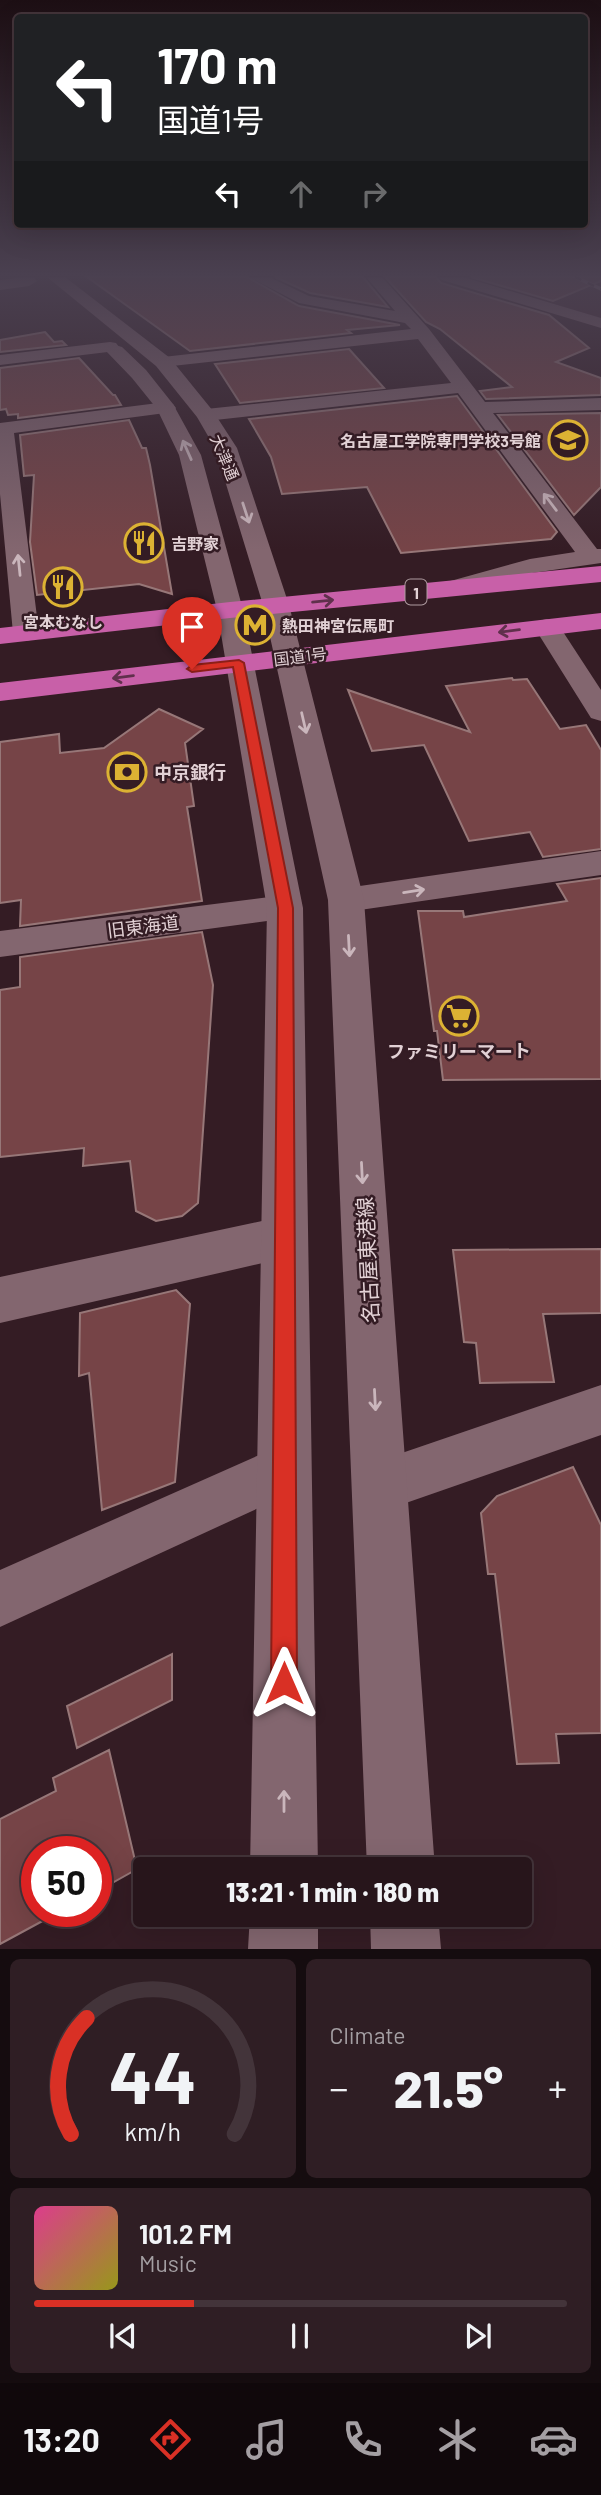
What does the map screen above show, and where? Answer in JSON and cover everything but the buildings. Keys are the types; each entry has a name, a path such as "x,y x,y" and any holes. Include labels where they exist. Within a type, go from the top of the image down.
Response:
{"highway":[{"name":"1","path":"13,635 276,605 444,590 598,562"},
{"name":"国道1号","path":"0,692 601,621"}],"main road":[{"name":"大津通","path":"133,368 166,408 190,455 230,610 239,663"},
{"name":"大津通","path":"168,368 206,415 226,449 276,605 288,657"},
{"name":"名古屋東港線","path":"288,657 346,900 400,1857"},
{"path":"239,663 285,908 284,1857"},
{"path":"284,1927 284,1949"},
{"path":"405,1927 406,1949"}],"street":[{"path":"449,368 598,562"},
{"path":"206,415 463,387"},
{"path":"479,408 601,404"},
{"path":"13,635 2,429 166,408"},
{"path":"547,626 601,712"},
{"path":"346,900 601,863"},
{"name":"旧東海道","path":"0,944 285,908"},
{"path":"0,1300 285,1237"},
{"path":"380,1486 601,1410"},
{"path":"0,1599 284,1470"}],"place":[{"name":"名古屋工学院専門学校3号館","path":"568,440"},
{"name":"吉野家","path":"144,543"},
{"name":"宮本むなし","path":"63,587"},
{"name":"熱田神宮伝馬町","path":"255,625"},
{"name":"中京銀行","path":"127,772"},
{"name":"ファミリーマート","path":"459,1016"}],"route":[{"path":"192,669 239,663 285,908 284,1683"}]}
